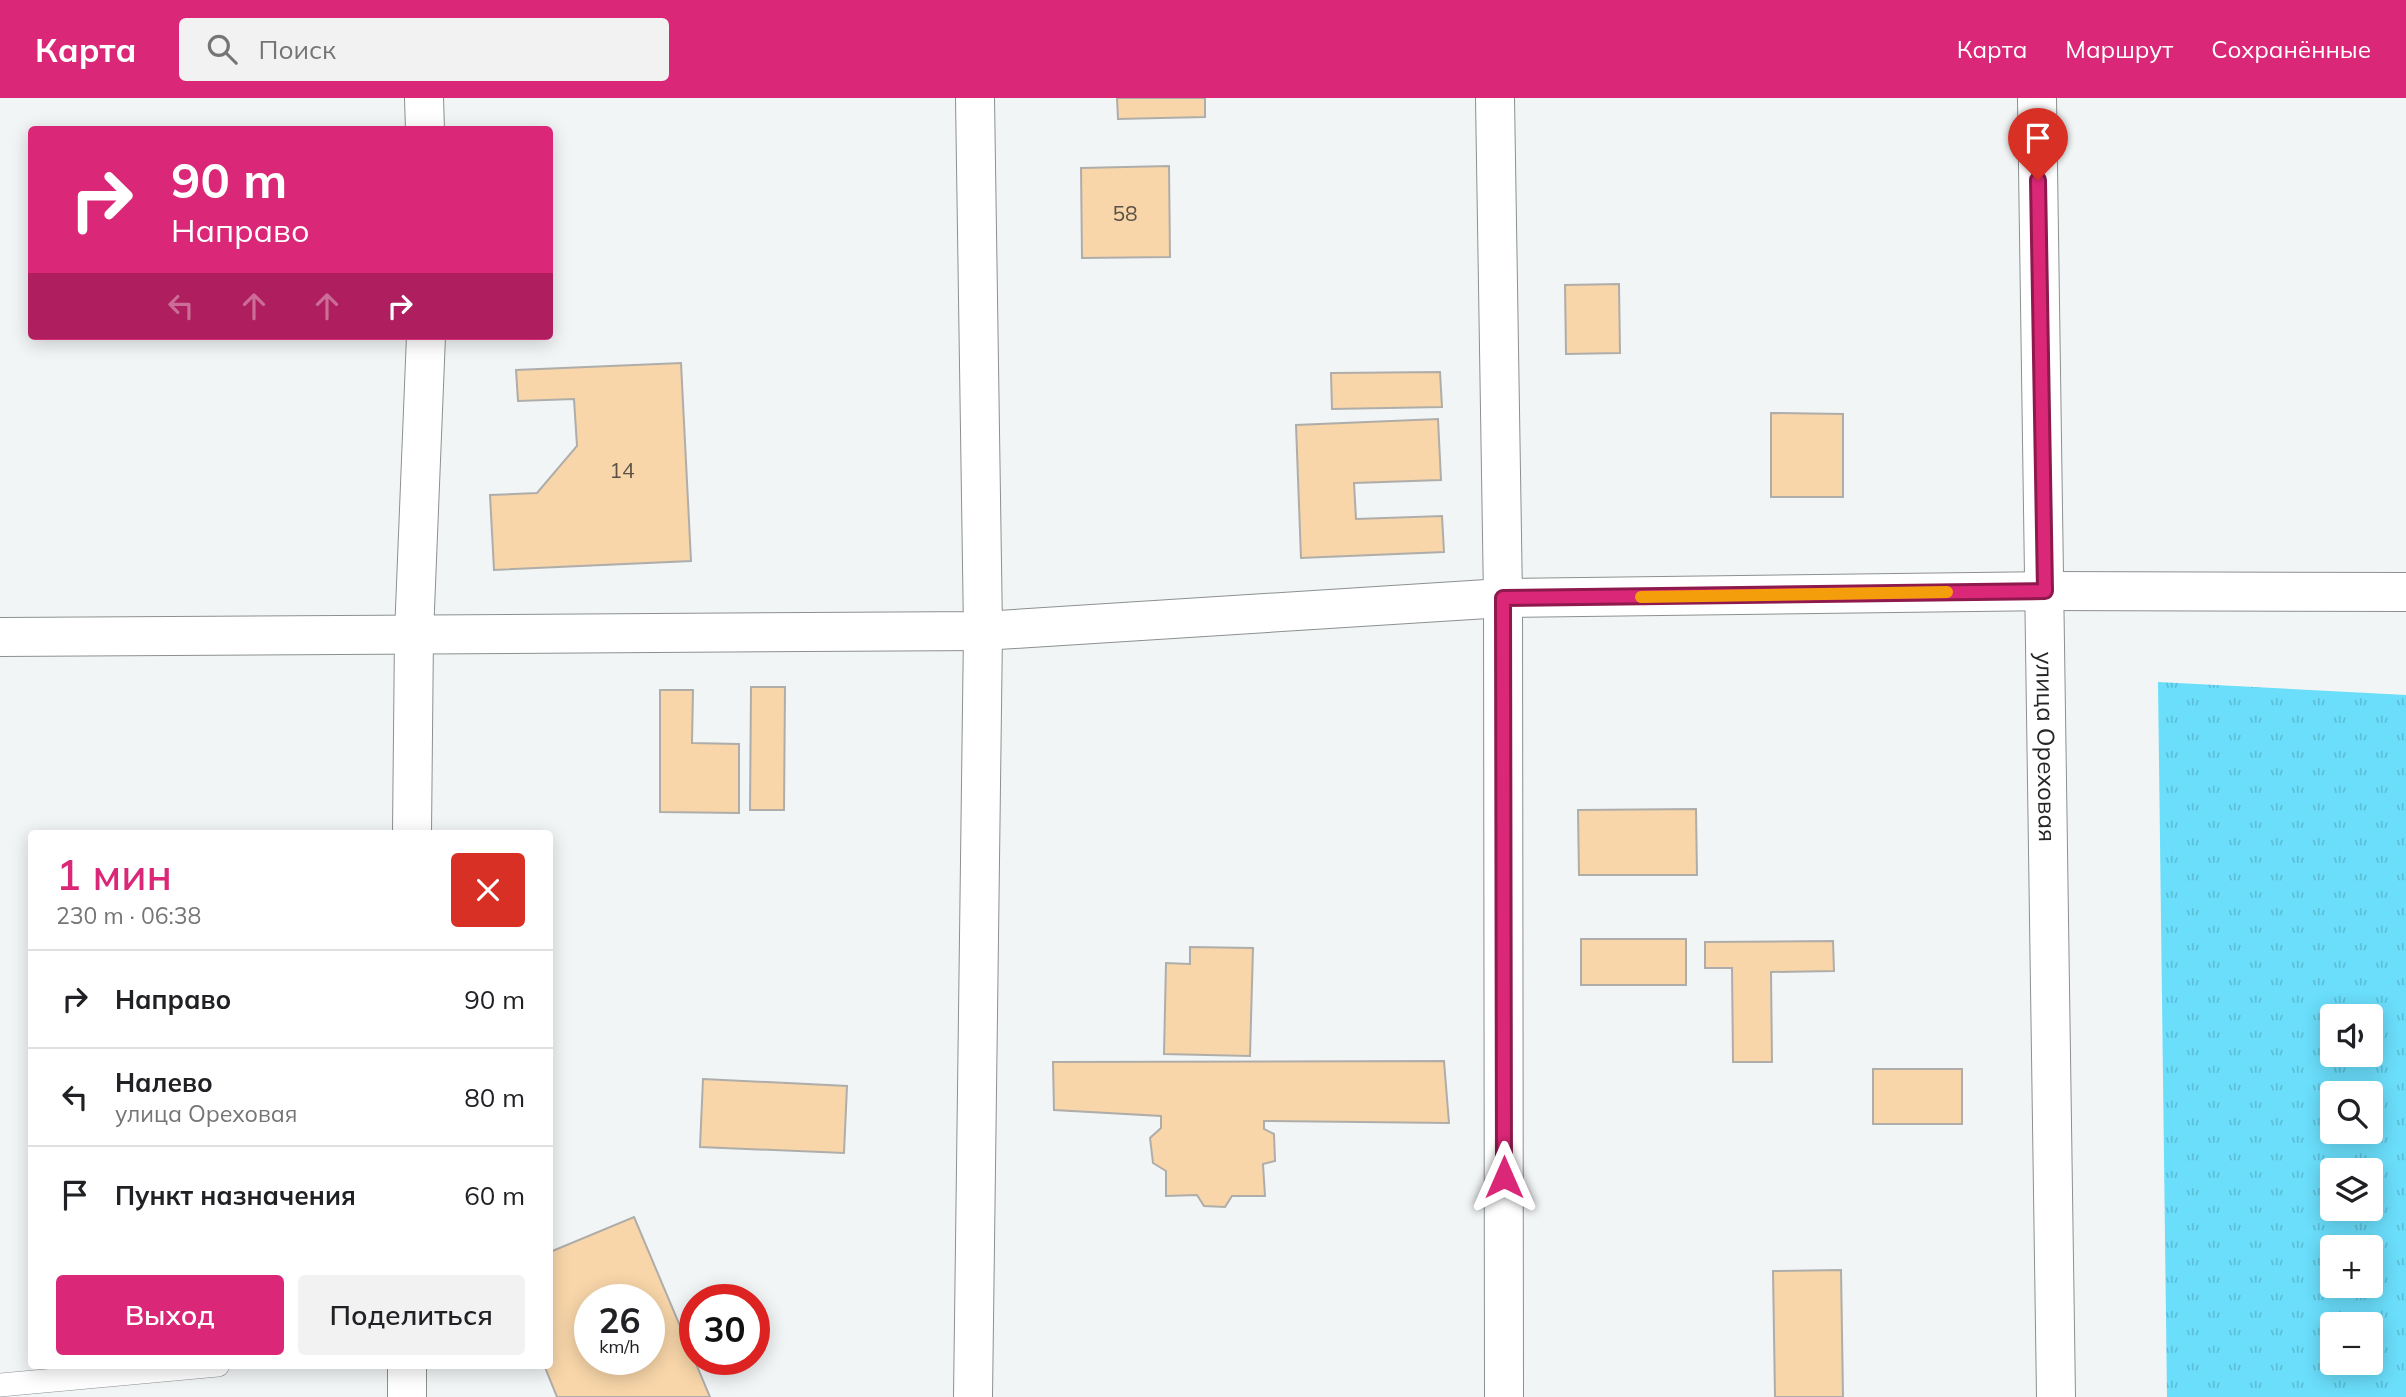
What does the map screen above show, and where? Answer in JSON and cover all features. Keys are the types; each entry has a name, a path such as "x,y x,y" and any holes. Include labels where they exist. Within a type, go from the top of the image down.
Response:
{"street":[{"path":"424,98 425,126"},
{"path":"973,1397 983,631 975,98"},
{"path":"1495,98 1503,598 1504,1397"},
{"name":"улица Ореховая","path":"2037,98 2056,1397"},
{"path":"412,830 414,634 425,340"},
{"path":"0,637 983,631 1503,598 2045,591 2406,592"},
{"path":"407,1369 407,1397"}],"lane":[{"path":"0,1385 174,1369"}],"green space":[{"path":"2158,682 2406,695 2406,1397 2167,1397"}],"building":[{"path":"1117,98 1205,98 1205,117 1118,119"},
{"path":"1169,166 1170,257 1082,258 1081,168"},
{"path":"1619,284 1620,353 1566,354 1565,285"},
{"path":"681,363 691,561 494,570 490,495 537,493 577,446 574,399 518,401 516,370"},
{"path":"1440,372 1442,407 1332,409 1331,373"},
{"path":"1771,413 1843,414 1843,497 1771,497"},
{"path":"1438,419 1441,480 1354,483 1356,519 1442,516 1444,552 1301,558 1296,425"},
{"path":"751,687 785,687 784,810 750,810"},
{"path":"660,690 693,690 692,743 739,744 739,813 660,812"},
{"path":"1696,809 1697,875 1579,875 1578,810"},
{"path":"1581,939 1686,939 1686,985 1581,985"},
{"path":"1833,941 1834,971 1771,972 1772,1062 1733,1062 1732,968 1705,968 1705,942"},
{"path":"1190,947 1253,948 1250,1056 1164,1054 1166,963 1190,964"},
{"path":"1444,1061 1449,1123 1264,1121 1264,1129 1274,1134 1275,1161 1263,1164 1265,1196 1232,1196 1225,1207 1204,1206 1197,1195 1166,1196 1166,1171 1153,1163 1150,1138 1161,1128 1161,1116 1054,1110 1053,1062"},
{"path":"1873,1069 1962,1069 1962,1124 1873,1124"},
{"path":"703,1079 847,1086 844,1153 700,1147"},
{"path":"634,1217 662,1284 574,1284 574,1375 665,1375 665,1290 679,1324 679,1375 701,1375 710,1397 557,1397 546,1369 553,1369 553,1251"},
{"path":"1841,1270 1843,1397 1775,1397 1773,1271"}],"slow traffic":[{"path":"1641,597 1947,592"}],"route":[{"path":"1504,1177 1503,598 2045,591 2038,180"}]}
